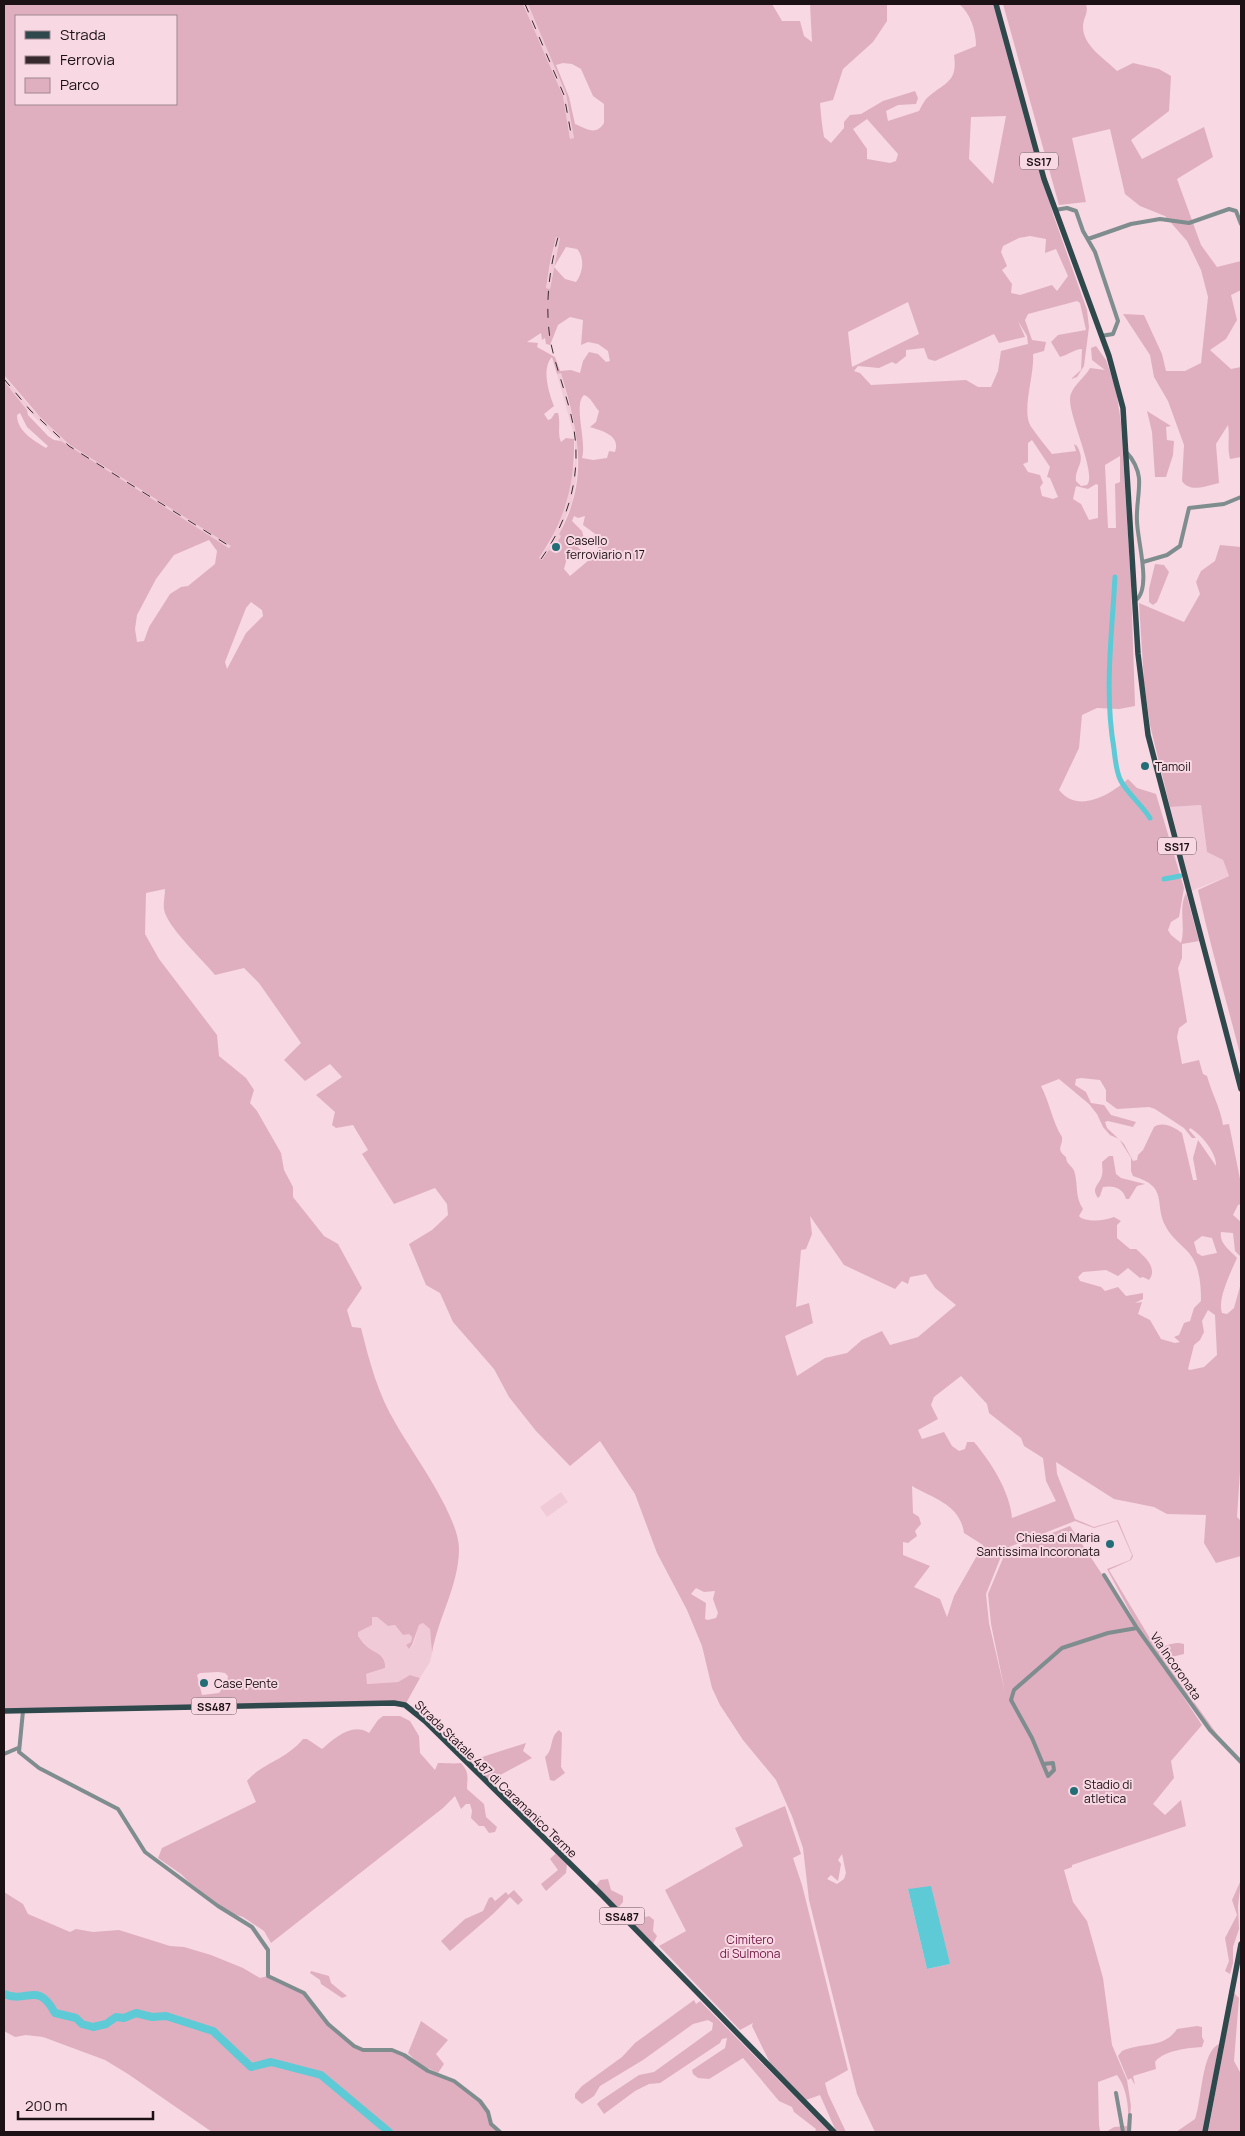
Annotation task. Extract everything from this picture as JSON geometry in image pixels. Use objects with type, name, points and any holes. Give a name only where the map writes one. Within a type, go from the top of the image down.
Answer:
[{"type":"main road","name":"SS17","points":[[996,4],[1044,179],[1117,381],[1123,408],[1134,522],[1138,654],[1148,735],[1186,891],[1241,1089]]},
{"type":"main road","name":"Strada Statale 487 di Caramanico Terme","points":[[4,1711],[394,1703],[405,1705],[425,1721],[594,1888],[834,2132]]},
{"type":"main road","points":[[1205,2132],[1241,1944]]},
{"type":"street","points":[[1055,210],[1067,208],[1076,211],[1100,264],[1118,321],[1113,334],[1101,336]]},
{"type":"street","points":[[1088,240],[1131,224],[1160,218],[1189,223],[1229,210],[1236,211],[1241,224]]},
{"type":"street","points":[[1127,453],[1131,457],[1139,479],[1134,522],[1143,562],[1142,592],[1136,600]]},
{"type":"street","points":[[1143,562],[1167,555],[1180,546],[1189,508],[1224,504],[1241,497]]},
{"type":"street","name":"Via Incoronata","points":[[1104,1575],[1137,1628],[1213,1735],[1241,1762]]},
{"type":"street","points":[[1043,1764],[1011,1700],[1014,1690],[1062,1648],[1108,1633],[1137,1628]]},
{"type":"street","points":[[23,1712],[19,1752],[39,1768],[118,1809],[145,1852],[218,1906],[252,1927],[268,1950],[268,1976],[304,1993],[328,2024],[354,2046],[363,2050],[398,2053],[428,2071],[454,2081],[480,2101],[488,2112],[491,2124],[500,2132]]},
{"type":"street","points":[[4,1754],[18,1748]]},
{"type":"street","points":[[1116,2092],[1123,2132]]},
{"type":"street","points":[[1129,2132],[1130,2115]]},
{"type":"shaded area","points":[[523,4],[528,4],[566,94],[574,138],[570,139],[563,96]]},
{"type":"shaded area","points":[[556,237],[560,238],[550,289],[546,288]]},
{"type":"shaded area","points":[[561,373],[578,439],[576,481],[572,502],[559,534],[561,535],[561,545],[556,553],[542,560],[539,558],[550,543],[575,462],[575,439],[557,374]]},
{"type":"shaded area","points":[[4,376],[32,409],[70,445],[232,545],[230,548],[68,448],[29,412],[4,381]]},
{"type":"shaded area","points":[[1201,805],[1207,852],[1223,860],[1229,876],[1191,891],[1170,807]]},
{"type":"shaded area","points":[[561,1492],[568,1502],[547,1517],[540,1507]]},
{"type":"shaded area","points":[[371,1617],[377,1617],[388,1626],[395,1625],[403,1635],[409,1633],[412,1637],[411,1642],[406,1645],[409,1649],[413,1645],[419,1625],[423,1623],[427,1625],[430,1629],[432,1653],[430,1662],[420,1678],[410,1675],[398,1682],[366,1684],[366,1674],[385,1668],[383,1657],[369,1649],[358,1636],[358,1631],[372,1624]]},
{"type":"green space","points":[[4,4],[523,4],[563,96],[570,139],[574,138],[566,94],[528,4],[772,4],[782,21],[800,21],[804,36],[812,42],[810,4],[887,4],[887,21],[873,42],[843,69],[833,100],[820,103],[824,137],[831,143],[844,128],[844,122],[850,115],[861,114],[883,101],[915,91],[918,98],[916,104],[898,105],[886,111],[888,121],[919,111],[927,98],[945,85],[952,77],[955,64],[954,55],[976,46],[972,23],[967,13],[959,4],[994,4],[1053,214],[1087,310],[1089,327],[1084,366],[1077,377],[1071,379],[1081,370],[1082,349],[1060,357],[1051,342],[1058,335],[1086,330],[1080,303],[1077,301],[1028,314],[1025,320],[1032,340],[1046,342],[1044,351],[1033,354],[1027,413],[1029,421],[1034,431],[1052,454],[1076,451],[1074,444],[1077,446],[1081,461],[1076,481],[1081,486],[1087,485],[1089,470],[1070,400],[1072,391],[1090,368],[1105,370],[1092,360],[1091,348],[1096,346],[1106,360],[1116,389],[1121,423],[1131,584],[1135,706],[1119,709],[1097,708],[1082,715],[1079,748],[1059,790],[1075,801],[1094,800],[1112,791],[1128,779],[1137,788],[1156,794],[1184,888],[1179,917],[1171,922],[1168,930],[1181,943],[1183,931],[1182,911],[1186,893],[1199,941],[1182,944],[1182,958],[1178,968],[1187,1022],[1179,1028],[1177,1037],[1182,1064],[1199,1060],[1203,1074],[1207,1076],[1223,1125],[1229,1124],[1241,1184],[1241,1204],[1238,1205],[1233,1215],[1241,1222],[1241,1257],[1235,1251],[1233,1233],[1221,1232],[1222,1240],[1237,1258],[1223,1293],[1221,1307],[1222,1313],[1227,1314],[1234,1308],[1241,1283],[1241,1456],[1237,1517],[1241,1521],[1241,1556],[1216,1563],[1204,1543],[1206,1515],[1167,1514],[1154,1507],[1114,1499],[1056,1462],[1057,1474],[1075,1519],[1094,1527],[1118,1520],[1133,1556],[1131,1560],[1109,1570],[1157,1650],[1173,1644],[1184,1644],[1184,1654],[1163,1659],[1217,1734],[1241,1760],[1215,1734],[1136,1623],[1107,1569],[1130,1560],[1132,1555],[1117,1521],[1094,1528],[1075,1521],[1004,1549],[986,1594],[989,1623],[1005,1692],[991,1624],[988,1594],[1006,1551],[1070,1526],[1202,1725],[1171,1761],[1174,1778],[1153,1804],[1165,1815],[1181,1800],[1186,1826],[1072,1865],[1072,1867],[1064,1870],[1073,1902],[1087,1921],[1103,1978],[1112,2045],[1127,2080],[1131,2106],[1129,2132],[1106,2132],[1114,2127],[1127,2126],[1127,2100],[1117,2075],[1098,2082],[1099,2125],[1100,2131],[1104,2132],[875,2132],[857,2094],[809,1900],[803,1848],[792,1816],[776,1780],[743,1740],[720,1705],[712,1688],[702,1646],[687,1610],[657,1553],[635,1494],[600,1441],[570,1466],[536,1431],[509,1397],[494,1369],[453,1322],[440,1293],[426,1285],[409,1244],[432,1230],[448,1215],[447,1204],[435,1188],[394,1204],[362,1154],[368,1150],[353,1125],[336,1128],[332,1125],[335,1112],[316,1095],[342,1077],[330,1064],[305,1081],[284,1060],[301,1043],[259,983],[244,968],[215,975],[186,943],[166,916],[164,907],[165,889],[146,893],[145,934],[159,959],[217,1035],[219,1056],[246,1078],[254,1090],[250,1103],[257,1111],[281,1153],[284,1170],[293,1187],[293,1197],[324,1236],[338,1244],[362,1288],[347,1310],[352,1327],[361,1328],[371,1365],[384,1401],[434,1485],[452,1520],[459,1549],[456,1576],[432,1653],[430,1629],[423,1623],[419,1625],[409,1649],[406,1645],[411,1642],[412,1637],[409,1634],[403,1635],[395,1625],[388,1626],[377,1617],[372,1617],[372,1625],[358,1632],[358,1636],[363,1643],[381,1656],[385,1664],[385,1668],[366,1674],[367,1684],[398,1682],[410,1675],[420,1678],[405,1705],[4,1711],[4,381],[27,410],[28,415],[48,436],[54,440],[61,441],[229,548],[231,546],[70,445],[41,418],[4,375]],"holes":[[[563,63],[572,64],[581,69],[593,96],[604,104],[604,123],[601,127],[591,130],[575,124],[569,97],[556,65]],[[1006,116],[993,184],[969,159],[971,117]],[[867,119],[898,154],[896,161],[890,163],[867,159],[867,149],[853,129]],[[1030,236],[1046,239],[1045,253],[1056,249],[1068,276],[1057,291],[1052,285],[1020,295],[1011,293],[1012,284],[1002,270],[1007,266],[1001,252],[1003,246],[1019,238]],[[556,237],[560,238],[554,266],[566,247],[577,249],[580,253],[582,266],[576,282],[565,279],[554,267],[550,289],[546,288]],[[908,302],[919,334],[852,367],[848,332]],[[570,317],[583,320],[581,345],[588,342],[598,344],[608,351],[610,361],[606,362],[598,354],[589,352],[583,361],[580,373],[571,370],[560,371],[555,357],[537,347],[538,343],[527,342],[541,333],[542,340],[545,338],[546,344],[550,345],[558,325]],[[1018,321],[1027,336],[1028,344],[1001,351],[998,371],[991,387],[978,387],[966,380],[871,385],[860,373],[854,371],[858,366],[879,368],[892,362],[896,364],[906,356],[906,350],[924,348],[928,359],[935,361],[994,334],[999,343],[1025,337]],[[552,357],[557,374],[561,373],[572,415],[578,454],[578,474],[569,513],[559,534],[561,536],[557,543],[560,545],[556,553],[549,550],[542,560],[539,558],[556,530],[567,501],[574,455],[574,439],[566,438],[561,442],[558,413],[555,413],[548,420],[544,414],[554,406],[546,374]],[[584,395],[591,400],[599,411],[596,422],[590,427],[605,432],[615,441],[615,452],[609,451],[607,458],[593,460],[582,458],[583,442],[580,407]],[[20,413],[27,427],[48,446],[46,448],[31,438],[20,426],[17,415]],[[1032,440],[1050,467],[1047,477],[1050,478],[1058,497],[1053,499],[1042,496],[1040,487],[1043,483],[1040,475],[1028,472],[1023,464],[1028,462],[1028,443]],[[1120,456],[1120,482],[1115,484],[1116,528],[1108,528],[1105,465]],[[1096,484],[1098,485],[1098,518],[1089,520],[1081,504],[1073,499],[1076,486],[1088,489]],[[574,516],[578,518],[585,516],[583,525],[598,536],[600,542],[596,554],[570,576],[564,569],[569,551],[571,549],[579,553],[582,551],[572,542],[573,540],[583,545],[585,542],[582,531],[572,521]],[[209,540],[217,551],[215,564],[188,586],[181,587],[170,594],[149,627],[144,641],[137,642],[135,629],[137,615],[156,579],[174,555]],[[251,602],[262,610],[263,616],[246,633],[227,669],[225,662],[246,608]],[[1059,1079],[1089,1104],[1097,1114],[1103,1127],[1110,1135],[1118,1139],[1107,1128],[1105,1122],[1108,1121],[1133,1127],[1136,1122],[1111,1115],[1104,1105],[1091,1103],[1086,1092],[1075,1085],[1076,1079],[1100,1080],[1106,1090],[1106,1101],[1117,1109],[1149,1107],[1155,1109],[1184,1128],[1192,1138],[1196,1138],[1189,1130],[1190,1128],[1194,1131],[1203,1139],[1214,1155],[1216,1166],[1198,1140],[1193,1158],[1197,1180],[1193,1180],[1182,1133],[1176,1129],[1165,1125],[1154,1127],[1137,1160],[1133,1161],[1124,1144],[1119,1140],[1131,1158],[1133,1176],[1145,1180],[1152,1185],[1156,1191],[1162,1219],[1168,1231],[1193,1258],[1198,1270],[1201,1301],[1194,1308],[1190,1321],[1184,1323],[1179,1335],[1174,1337],[1180,1342],[1175,1343],[1161,1339],[1150,1320],[1138,1314],[1142,1302],[1135,1303],[1143,1299],[1143,1293],[1126,1296],[1118,1287],[1105,1291],[1101,1287],[1080,1281],[1078,1277],[1083,1272],[1106,1270],[1118,1276],[1128,1268],[1140,1278],[1143,1277],[1149,1280],[1152,1271],[1149,1263],[1136,1249],[1130,1249],[1117,1238],[1117,1225],[1121,1221],[1114,1217],[1093,1220],[1079,1216],[1083,1209],[1080,1205],[1074,1171],[1060,1149],[1062,1137],[1041,1086]],[[810,1216],[844,1265],[895,1289],[902,1281],[908,1284],[910,1277],[926,1274],[935,1288],[956,1305],[918,1337],[890,1345],[882,1331],[862,1340],[847,1353],[825,1358],[797,1376],[785,1336],[813,1323],[809,1303],[796,1307],[801,1250],[806,1249],[812,1234]],[[1202,1236],[1212,1238],[1217,1253],[1202,1256],[1197,1253],[1194,1242]],[[1208,1310],[1215,1315],[1217,1355],[1204,1367],[1190,1370],[1188,1369],[1194,1345],[1200,1340],[1204,1332],[1202,1321]],[[961,1376],[987,1404],[989,1413],[1021,1438],[1024,1446],[1043,1458],[1046,1481],[1056,1501],[1012,1518],[1004,1488],[987,1459],[974,1442],[967,1442],[965,1449],[959,1451],[952,1446],[944,1432],[922,1439],[918,1430],[938,1419],[931,1405],[934,1397]],[[912,1486],[938,1499],[952,1509],[962,1523],[964,1533],[983,1545],[954,1596],[947,1617],[940,1599],[914,1587],[930,1566],[903,1555],[903,1542],[908,1543],[917,1536],[915,1531],[921,1524],[919,1517],[913,1513]],[[696,1588],[704,1592],[715,1591],[713,1599],[718,1613],[716,1618],[705,1619],[706,1603],[691,1594]],[[218,1672],[225,1673],[228,1676],[227,1682],[219,1693],[202,1695],[197,1675],[200,1673]],[[842,1854],[846,1873],[844,1879],[837,1884],[827,1879],[831,1875],[838,1881],[841,1864],[838,1860]],[[908,1889],[950,1964],[927,1969]]]},
{"type":"green space","points":[[1003,4],[1086,4],[1084,34],[1096,52],[1117,71],[1133,63],[1159,69],[1171,76],[1169,111],[1131,140],[1142,159],[1204,127],[1213,157],[1177,179],[1201,245],[1217,267],[1241,261],[1241,290],[1231,295],[1237,320],[1226,339],[1210,350],[1231,369],[1241,367],[1241,457],[1230,459],[1228,425],[1216,444],[1219,483],[1194,488],[1185,485],[1182,481],[1184,445],[1168,401],[1154,377],[1150,355],[1123,314],[1144,315],[1162,354],[1166,371],[1185,371],[1201,363],[1208,297],[1201,270],[1187,241],[1165,216],[1140,206],[1125,194],[1110,129],[1072,138],[1086,202],[1059,205]]},
{"type":"green space","points":[[1147,411],[1171,426],[1166,427],[1167,440],[1174,441],[1173,455],[1166,477],[1155,477],[1152,432]]},
{"type":"green space","points":[[1220,545],[1241,547],[1241,1058],[1198,890],[1229,876],[1223,860],[1207,852],[1201,805],[1170,807],[1150,725],[1144,682],[1139,603],[1184,622],[1200,594],[1196,582],[1201,571],[1215,561]]},
{"type":"green space","points":[[1155,564],[1164,565],[1169,572],[1157,602],[1153,605],[1149,602],[1149,589]]},
{"type":"green space","points":[[1109,1156],[1113,1156],[1116,1174],[1121,1178],[1145,1184],[1137,1186],[1129,1199],[1126,1199],[1123,1192],[1118,1188],[1111,1186],[1103,1187],[1098,1198],[1096,1194],[1095,1189],[1102,1175],[1102,1162]]},
{"type":"green space","points":[[383,1716],[400,1716],[410,1721],[419,1736],[420,1753],[435,1770],[438,1763],[461,1763],[467,1773],[467,1789],[484,1804],[486,1817],[497,1827],[495,1832],[489,1833],[484,1826],[479,1826],[471,1818],[470,1804],[466,1804],[461,1809],[455,1796],[443,1808],[271,1943],[264,1931],[243,1917],[230,1913],[158,1858],[162,1848],[256,1802],[247,1781],[260,1770],[289,1752],[303,1739],[307,1739],[322,1749],[338,1736],[350,1730],[363,1730],[369,1733]]},
{"type":"green space","points":[[559,1730],[562,1733],[561,1767],[565,1773],[554,1781],[550,1780],[545,1757],[550,1751],[554,1736]]},
{"type":"green space","points":[[526,1743],[523,1751],[532,1758],[489,1781],[456,1748],[468,1751],[476,1759]]},
{"type":"green space","name":"Cimitero di Sulmona","points":[[785,1806],[801,1854],[793,1858],[802,1885],[848,2070],[825,2083],[828,2094],[846,2132],[836,2131],[820,2095],[806,2100],[770,2063],[752,2026],[753,2023],[740,2030],[659,1946],[686,1931],[665,1890],[743,1846],[735,1828]]},
{"type":"green space","points":[[556,1853],[567,1864],[566,1873],[546,1891],[541,1884],[558,1870],[550,1859]]},
{"type":"green space","points":[[608,1879],[611,1890],[623,1896],[623,1902],[618,1908],[596,1886],[600,1880]]},
{"type":"green space","points":[[1241,1880],[1238,1906],[1239,1929],[1233,1947],[1233,1963],[1230,1974],[1225,1971],[1229,1961],[1225,1938],[1237,1915],[1232,1900]]},
{"type":"green space","points":[[514,1890],[523,1900],[518,1905],[510,1897],[450,1951],[441,1941],[465,1919],[483,1911],[489,1898],[492,1897],[495,1901],[506,1892],[508,1895]]},
{"type":"green space","points":[[4,1892],[23,1904],[28,1914],[70,1932],[76,1929],[93,1932],[119,1930],[170,1946],[184,1947],[211,1955],[243,1968],[260,1978],[268,1976],[304,1993],[339,2034],[363,2050],[392,2051],[404,2055],[421,2067],[454,2081],[480,2101],[488,2112],[491,2124],[497,2132],[212,2132],[105,2060],[43,2037],[26,2035],[15,2037],[4,2031]]},
{"type":"green space","points":[[649,1916],[654,1920],[653,1931],[657,1936],[653,1944],[635,1925],[642,1918]]},
{"type":"green space","points":[[311,1971],[329,1976],[331,1983],[347,1996],[342,1998],[321,1984],[320,1980],[310,1973]]},
{"type":"green space","points":[[1234,1993],[1239,1998],[1234,2061],[1241,2074],[1241,2132],[1208,2132]]},
{"type":"green space","points":[[694,2000],[696,2004],[700,2001],[830,2132],[815,2132],[816,2129],[794,2112],[792,2107],[779,2101],[743,2058],[709,2079],[698,2078],[693,2074],[692,2070],[725,2048],[727,2038],[722,2039],[720,2043],[660,2083],[649,2084],[635,2091],[604,2114],[597,2104],[600,2101],[639,2075],[654,2072],[712,2030],[713,2023],[708,2020],[693,2024],[643,2060],[600,2086],[594,2096],[582,2104],[575,2098],[575,2094],[582,2086],[622,2057],[635,2043]]},
{"type":"green space","points":[[421,2021],[448,2040],[436,2054],[444,2064],[438,2073],[419,2064],[408,2053]]},
{"type":"green space","points":[[1202,2027],[1204,2041],[1202,2047],[1170,2052],[1155,2062],[1156,2069],[1133,2076],[1135,2085],[1131,2078],[1128,2080],[1118,2056],[1122,2051],[1166,2040],[1177,2029]]},
{"type":"green space","points":[[1219,2044],[1203,2132],[1176,2132],[1195,2119],[1205,2066],[1213,2049]]},
{"type":"water","points":[[931,1886],[950,1964],[927,1969],[908,1889]]},
{"type":"waterway","points":[[1115,577],[1109,684],[1115,760],[1122,784],[1150,818]]},
{"type":"waterway","points":[[1164,879],[1180,876]]},
{"type":"waterway","points":[[4,1994],[20,1997],[37,1995],[49,2003],[55,2013],[76,2018],[82,2024],[93,2027],[106,2024],[116,2017],[124,2018],[136,2013],[152,2017],[166,2016],[213,2031],[251,2067],[271,2062],[321,2075],[389,2132]]},
{"type":"railway","points":[[525,4],[564,95],[572,139]]},
{"type":"railway","points":[[541,559],[560,526],[567,509],[572,491],[576,454],[575,434],[569,406],[550,339],[549,288],[552,262],[558,237]]},
{"type":"railway","points":[[4,379],[30,410],[69,446],[231,547]]},
{"type":"place","name":"Casello ferroviario n 17","points":[[556,547]]},
{"type":"place","name":"Tamoil","points":[[1145,766]]},
{"type":"place","name":"Chiesa di Maria Santissima Incoronata","points":[[1110,1544]]},
{"type":"place","name":"Case Pente","points":[[204,1683]]},
{"type":"place","name":"Stadio di atletica","points":[[1074,1791]]}]
